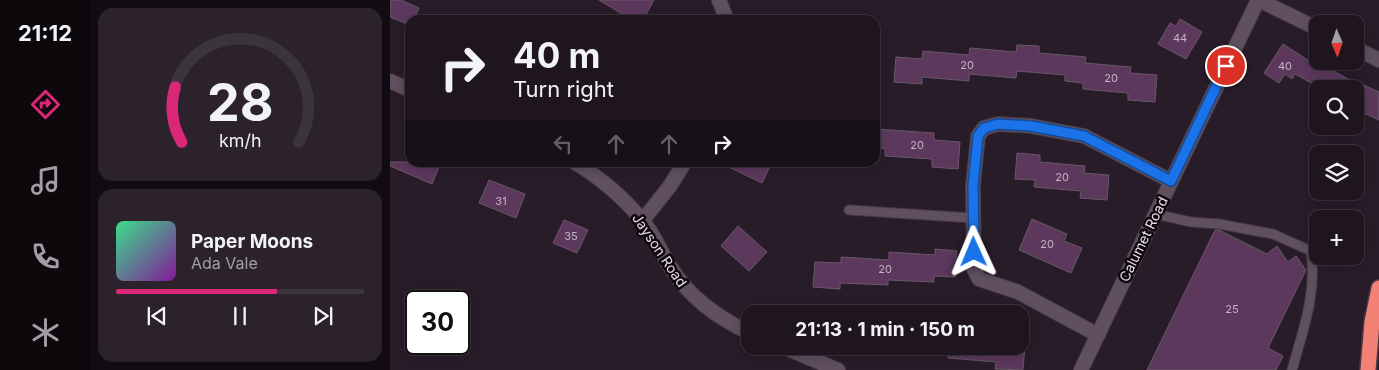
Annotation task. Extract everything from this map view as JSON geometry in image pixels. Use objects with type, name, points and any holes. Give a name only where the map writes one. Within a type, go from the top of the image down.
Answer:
[{"type":"highway","points":[[1368,370],[1372,322],[1379,288]]},
{"type":"street","points":[[720,0],[725,15]]},
{"type":"street","name":"Calumet Road","points":[[1081,370],[1258,0],[1309,25]]},
{"type":"street","points":[[1364,52],[1379,60]]},
{"type":"street","points":[[390,81],[405,88]]},
{"type":"street","points":[[1098,335],[1018,292],[979,279],[974,269],[973,218],[973,186],[978,136],[984,128],[998,124],[1031,126],[1084,136],[1171,181]]},
{"type":"street","name":"Jayson Road","points":[[581,167],[610,187],[643,220],[677,277],[689,291],[711,311],[741,328]]},
{"type":"street","points":[[643,220],[670,186],[682,167]]},
{"type":"street","points":[[802,355],[838,370]]},
{"type":"lane","points":[[849,210],[973,218]]},
{"type":"lane","points":[[1155,214],[1191,222],[1219,224],[1273,234],[1311,251],[1314,272],[1309,310],[1292,370]]},
{"type":"building","points":[[390,0],[401,0],[419,8],[416,15],[405,15],[405,23],[390,17]]},
{"type":"building","points":[[599,0],[654,0],[646,15],[624,15]]},
{"type":"building","points":[[1180,19],[1202,32],[1186,59],[1158,44],[1170,23],[1176,26]]},
{"type":"building","points":[[1283,44],[1309,61],[1309,70],[1332,70],[1350,80],[1309,80],[1309,82],[1295,74],[1292,79],[1285,74],[1279,83],[1264,73]]},
{"type":"building","points":[[1017,45],[1039,46],[1039,53],[1086,57],[1085,63],[1131,67],[1130,73],[1157,75],[1155,102],[1128,100],[1128,93],[1083,89],[1083,83],[1065,81],[1065,75],[1017,71],[1016,78],[969,74],[969,81],[922,77],[922,84],[894,82],[896,57],[922,59],[923,51],[969,55],[970,48],[1016,52]]},
{"type":"building","points":[[1364,85],[1379,92],[1379,120],[1364,113]]},
{"type":"building","points":[[880,129],[934,133],[934,140],[960,142],[958,169],[932,167],[932,159],[885,156],[885,149],[880,148]]},
{"type":"building","points":[[1017,153],[1040,155],[1040,162],[1085,166],[1084,173],[1109,175],[1107,200],[1080,198],[1081,191],[1034,187],[1035,180],[1015,179]]},
{"type":"building","points":[[390,162],[405,162],[405,167],[439,167],[432,184],[390,166]]},
{"type":"building","points":[[728,167],[770,167],[762,183]]},
{"type":"building","points":[[489,180],[525,194],[516,218],[479,203]]},
{"type":"building","points":[[1032,219],[1067,234],[1064,241],[1082,248],[1071,273],[1019,250]]},
{"type":"building","points":[[564,220],[588,230],[577,253],[553,243]]},
{"type":"building","points":[[738,226],[767,252],[749,271],[721,246]]},
{"type":"building","points":[[1215,230],[1219,230],[1267,254],[1277,246],[1288,262],[1296,256],[1306,270],[1268,348],[1283,356],[1276,370],[1147,370]]},
{"type":"building","points":[[935,249],[957,251],[955,277],[934,276],[934,282],[888,280],[888,285],[840,283],[840,289],[813,287],[815,262],[841,263],[841,257],[889,260],[889,252],[935,255]]},
{"type":"building","points":[[948,355],[1024,355],[1023,370],[995,369],[996,362],[948,358]]},
{"type":"route","points":[[974,252],[973,186],[978,136],[984,128],[998,124],[1031,126],[1084,136],[1171,181],[1226,66]]}]
